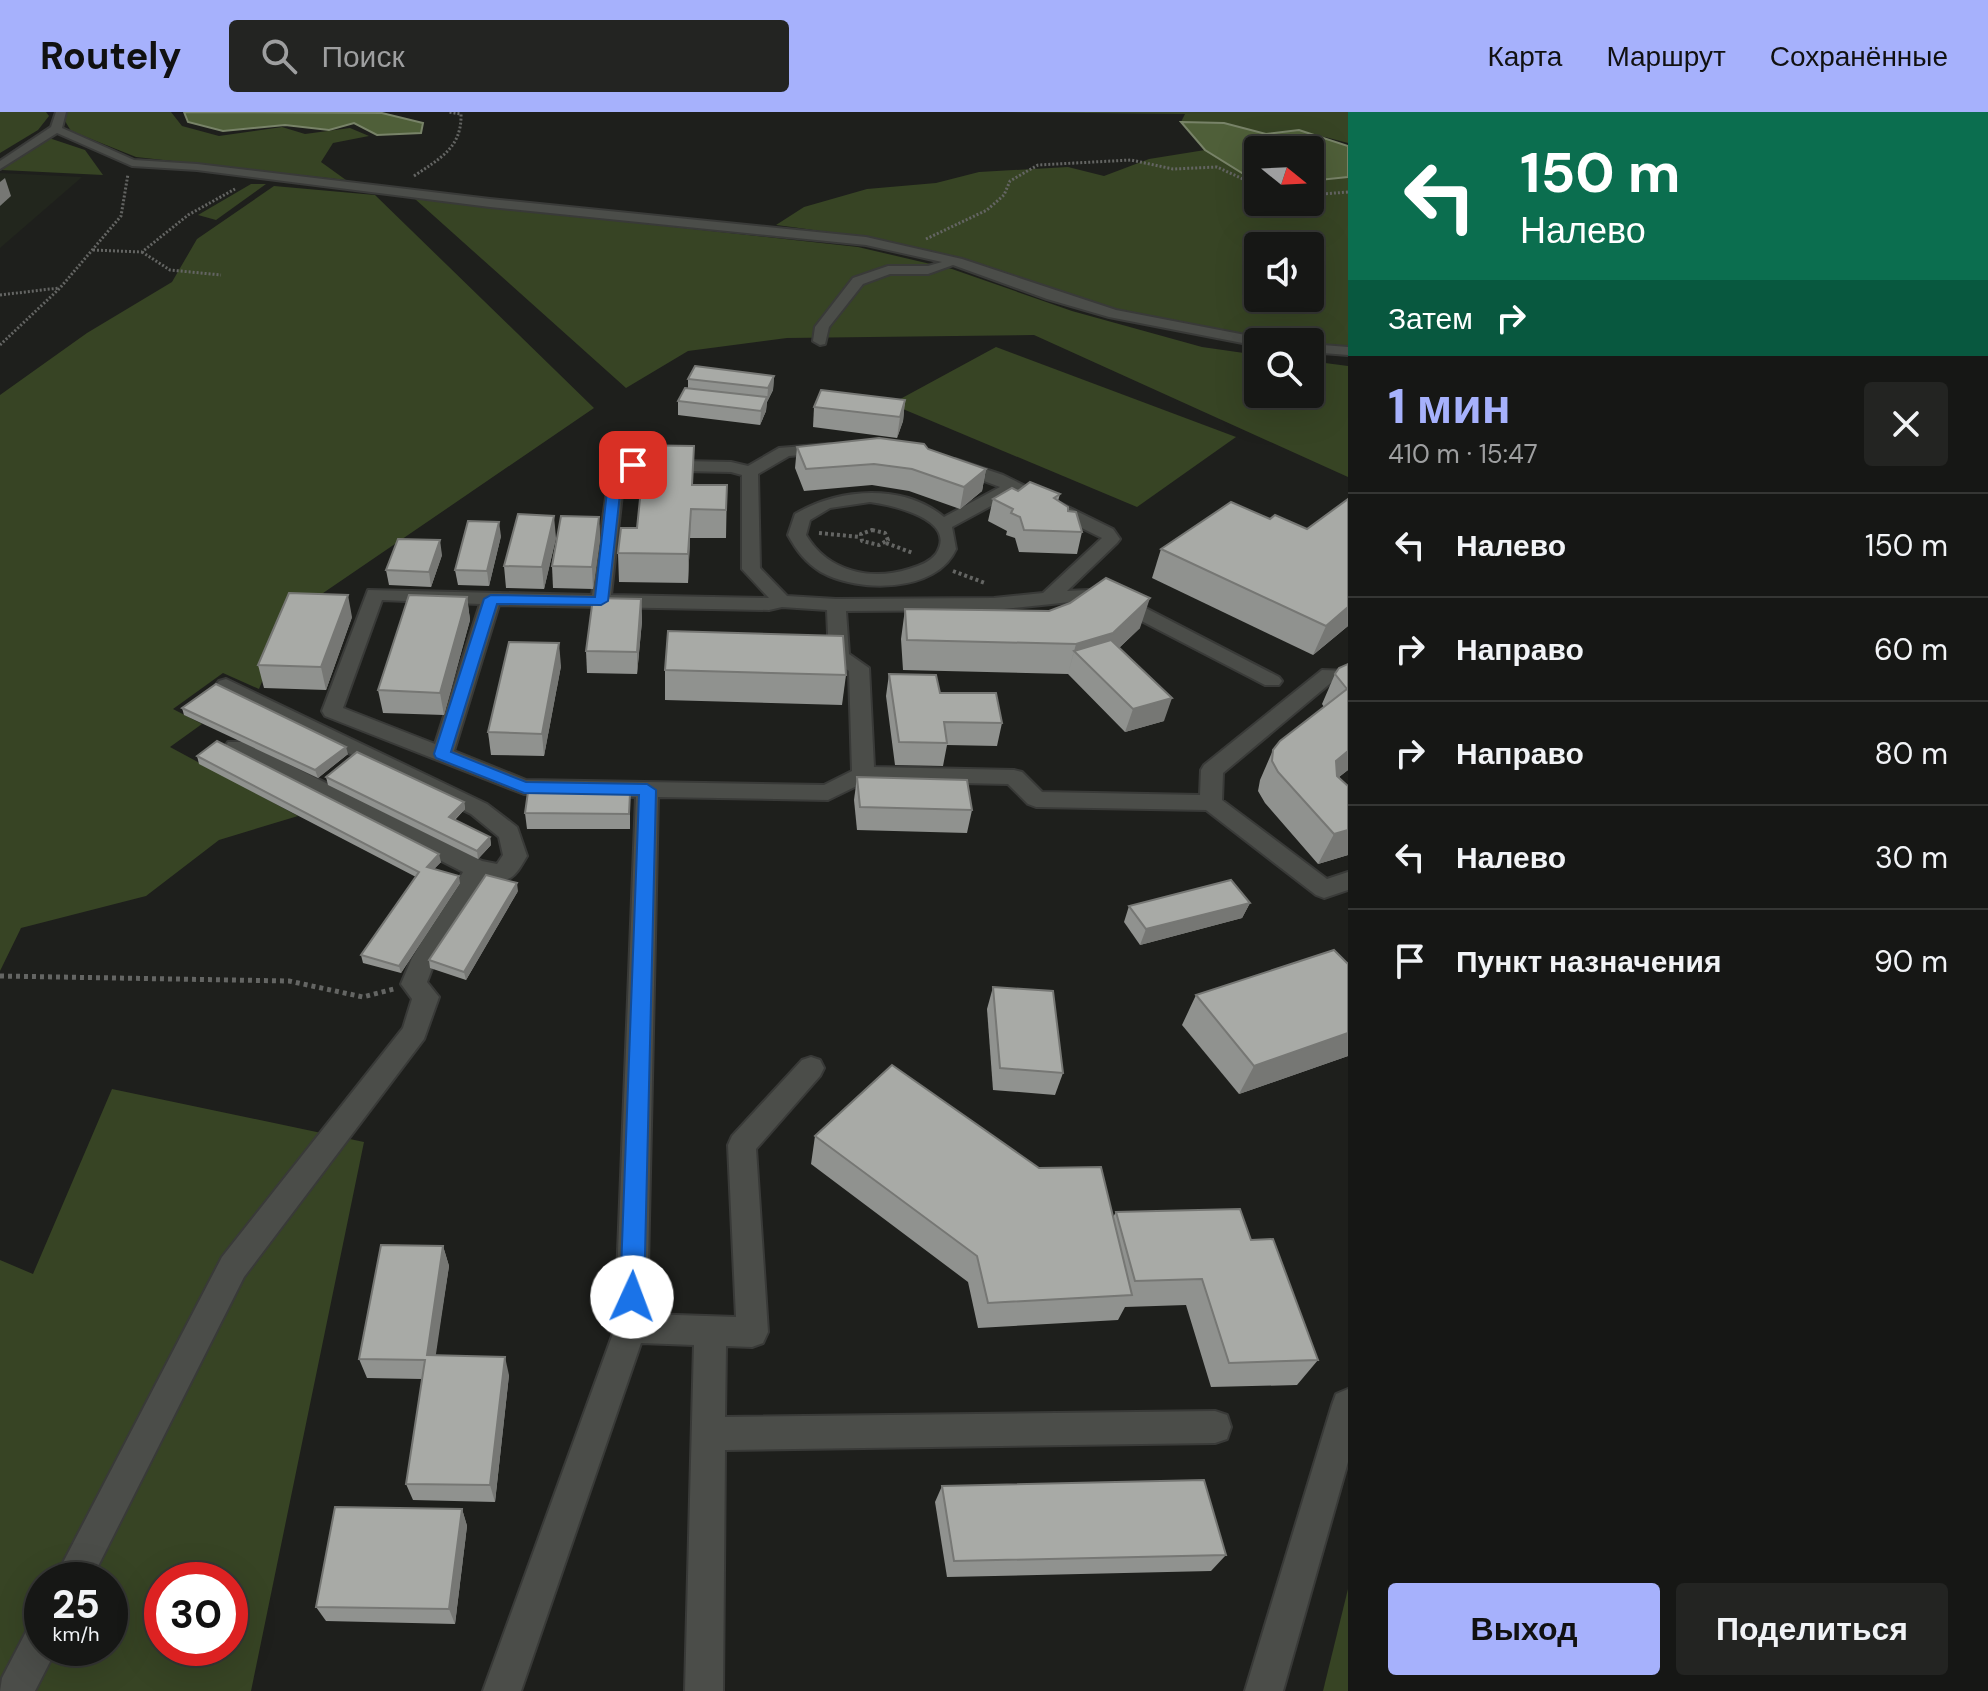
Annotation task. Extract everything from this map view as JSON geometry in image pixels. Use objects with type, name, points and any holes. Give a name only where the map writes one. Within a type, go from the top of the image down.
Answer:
[{"type":"street","points":[[0,166],[56,129],[61,112]]},
{"type":"street","points":[[56,129],[132,163],[490,203],[791,232],[904,249],[957,262],[1052,296],[1114,314],[1244,339]]},
{"type":"street","points":[[820,341],[822,327],[858,281],[888,270],[928,270],[957,262]]},
{"type":"street","points":[[1324,349],[1348,351]]},
{"type":"street","points":[[601,601],[616,474],[633,465],[731,467],[750,472],[785,451],[853,447]]},
{"type":"street","points":[[941,460],[1013,487],[1107,533],[1111,539],[1048,599]]},
{"type":"street","points":[[750,472],[751,569],[782,601]]},
{"type":"street","points":[[941,526],[1013,487]]},
{"type":"street","points":[[870,497],[916,507],[941,526],[949,541],[946,553],[922,572],[903,578],[859,578],[825,567],[802,550],[797,531],[799,523],[809,512],[826,503],[870,497]]},
{"type":"street","points":[[859,578],[843,605],[839,657],[859,668],[863,774]]},
{"type":"street","points":[[1272,681],[1102,593],[994,604],[843,605],[782,601],[769,604],[375,594],[332,711],[524,787],[828,793],[863,774],[1014,777],[1036,799],[1211,803],[1324,889],[1348,881]]},
{"type":"street","points":[[442,754],[491,599]]},
{"type":"street","points":[[1211,803],[1212,770],[1329,674],[1348,677]]},
{"type":"street","points":[[226,685],[479,809],[509,833],[515,856],[503,873],[477,869],[236,747]]},
{"type":"street","points":[[502,1691],[631,1328],[647,790]]},
{"type":"street","points":[[81,1562],[233,1267],[415,1032],[426,997],[414,984],[421,965],[477,869]]},
{"type":"street","points":[[631,1328],[752,1332],[742,1145],[811,1068]]},
{"type":"street","points":[[704,1691],[710,1332]]},
{"type":"street","points":[[1264,1691],[1348,1405]]},
{"type":"street","points":[[709,1434],[1215,1427]]},
{"type":"street","points":[[15,1691],[28,1666]]},
{"type":"path","points":[[401,191],[402,185],[457,145],[463,128],[461,114],[448,112]]},
{"type":"path","points":[[0,345],[60,288],[121,216],[128,174],[116,157]]},
{"type":"path","points":[[904,249],[987,210],[1004,195],[1010,181],[1038,165],[1131,160],[1173,169],[1217,167],[1244,180]]},
{"type":"path","points":[[142,252],[188,215],[243,184],[249,174]]},
{"type":"path","points":[[1324,194],[1348,192]]},
{"type":"path","points":[[93,250],[142,252],[170,270],[221,275]]},
{"type":"path","points":[[0,295],[60,288]]},
{"type":"path","points":[[860,537],[863,532],[877,530],[888,535],[886,543]]},
{"type":"path","points":[[806,532],[860,537],[869,545],[886,543],[921,556]]},
{"type":"path","points":[[0,976],[53,975],[200,982],[289,981],[363,997],[414,984]]},
{"type":"shaded area","points":[[0,112],[46,112],[49,116],[38,130],[0,153]]},
{"type":"shaded area","points":[[65,112],[171,112],[182,126],[219,136],[282,127],[305,134],[350,128],[369,136],[333,143],[321,162],[346,180],[136,157],[71,131],[65,121]]},
{"type":"shaded area","points":[[184,112],[382,113],[423,123],[421,133],[377,135],[354,123],[329,130],[285,125],[223,131],[188,122]]},
{"type":"shaded area","points":[[998,112],[1348,112],[1348,143],[1324,136],[1266,134],[1224,123],[1181,122],[1185,114]]},
{"type":"shaded area","points":[[1181,122],[1224,123],[1266,134],[1299,130],[1317,136],[1244,136],[1244,174],[1205,150]]},
{"type":"shaded area","points":[[46,137],[85,150],[103,175],[2,170]]},
{"type":"shaded area","points":[[1324,138],[1348,146],[1348,177],[1324,180]]},
{"type":"shaded area","points":[[1205,150],[1244,174],[1244,216],[1324,216],[1324,180],[1348,177],[1348,347],[1324,344],[1324,328],[1244,328],[1244,334],[1156,319],[1093,304],[912,247],[776,225],[804,207],[867,189],[936,183],[979,172],[1068,167],[1104,176],[1149,159]]},
{"type":"shaded area","points":[[0,173],[82,177],[0,248]]},
{"type":"shaded area","points":[[251,184],[266,184],[216,220],[198,215]]},
{"type":"shaded area","points":[[274,186],[375,195],[594,408],[288,617],[259,689],[223,673],[173,709],[202,724],[170,747],[298,816],[219,840],[146,896],[21,928],[0,971],[0,395],[87,333],[172,282],[197,239]]},
{"type":"shaded area","points":[[415,199],[858,247],[952,269],[1072,311],[1202,347],[1244,353],[1244,408],[1324,408],[1324,363],[1348,366],[1348,477],[1034,335],[787,338],[688,351],[626,388]]},
{"type":"shaded area","points":[[996,347],[1236,437],[1137,507],[891,404]]},
{"type":"shaded area","points":[[112,1089],[364,1142],[251,1691],[0,1691],[0,1260],[33,1274]]},
{"type":"shaded area","points":[[1348,1589],[1348,1691],[1323,1691]]},
{"type":"building","points":[[695,366],[774,376],[768,388],[688,379]]},
{"type":"building","points":[[685,388],[767,397],[761,411],[678,401]]},
{"type":"building","points":[[821,390],[905,400],[900,417],[814,407]]},
{"type":"building","points":[[879,438],[924,444],[928,449],[986,469],[964,487],[912,469],[874,464],[806,469],[797,447]]},
{"type":"building","points":[[628,445],[694,446],[692,485],[727,485],[726,510],[691,509],[688,554],[618,553],[621,528],[637,528],[644,460],[627,460]]},
{"type":"building","points":[[1030,482],[1060,494],[1054,498],[1068,507],[1068,511],[1076,512],[1082,532],[1024,530],[1020,517],[1011,513],[1013,509],[993,499],[1012,488],[1018,491]]},
{"type":"building","points":[[1348,499],[1348,607],[1326,626],[1161,549],[1231,502],[1270,519],[1275,515],[1307,529]]},
{"type":"building","points":[[518,514],[554,516],[542,567],[504,566]]},
{"type":"building","points":[[561,516],[599,517],[592,567],[552,566]]},
{"type":"building","points":[[468,521],[499,522],[487,571],[455,570]]},
{"type":"building","points":[[398,539],[440,540],[429,572],[386,570]]},
{"type":"building","points":[[1106,578],[1150,598],[1113,633],[1076,644],[907,640],[905,609],[1049,611],[1070,603]]},
{"type":"building","points":[[289,593],[348,595],[321,667],[258,665]]},
{"type":"building","points":[[409,595],[467,597],[440,693],[378,690]]},
{"type":"building","points":[[593,598],[641,599],[637,652],[586,651]]},
{"type":"building","points":[[668,631],[843,636],[846,675],[665,670]]},
{"type":"building","points":[[1111,640],[1172,698],[1133,709],[1074,651]]},
{"type":"building","points":[[509,642],[559,643],[542,734],[488,732]]},
{"type":"building","points":[[1348,664],[1348,751],[1336,761],[1337,776],[1348,786],[1348,830],[1334,834],[1278,772],[1272,761],[1273,750],[1280,741],[1347,689],[1335,674]]},
{"type":"building","points":[[889,674],[936,675],[940,693],[996,693],[1002,723],[944,722],[947,743],[899,742]]},
{"type":"building","points":[[216,684],[346,747],[315,770],[182,708]]},
{"type":"building","points":[[217,741],[439,854],[427,867],[459,876],[399,966],[361,955],[419,872],[197,756]]},
{"type":"building","points":[[357,752],[464,802],[449,817],[490,837],[477,851],[326,777]]},
{"type":"building","points":[[857,777],[967,780],[972,810],[860,807]]},
{"type":"building","points":[[528,792],[630,793],[629,814],[525,813]]},
{"type":"building","points":[[486,875],[517,883],[464,972],[429,960]]},
{"type":"building","points":[[1231,880],[1250,903],[1146,929],[1129,906]]},
{"type":"building","points":[[1334,950],[1348,964],[1348,1033],[1254,1066],[1196,995]]},
{"type":"building","points":[[993,987],[1053,991],[1063,1073],[1000,1068]]},
{"type":"building","points":[[892,1065],[1039,1168],[1101,1167],[1132,1295],[988,1303],[977,1256],[815,1136]]},
{"type":"building","points":[[1240,1209],[1251,1240],[1273,1239],[1318,1360],[1229,1363],[1202,1279],[1135,1281],[1116,1212]]},
{"type":"building","points":[[381,1245],[443,1246],[427,1355],[505,1357],[490,1485],[406,1484],[425,1360],[359,1359]]},
{"type":"building","points":[[1204,1480],[1226,1555],[954,1561],[942,1486]]},
{"type":"building","points":[[335,1507],[462,1509],[449,1609],[316,1607]]},
{"type":"route","points":[[632,1297],[647,790],[524,787],[442,754],[491,599],[601,601],[616,474],[633,465]]}]
